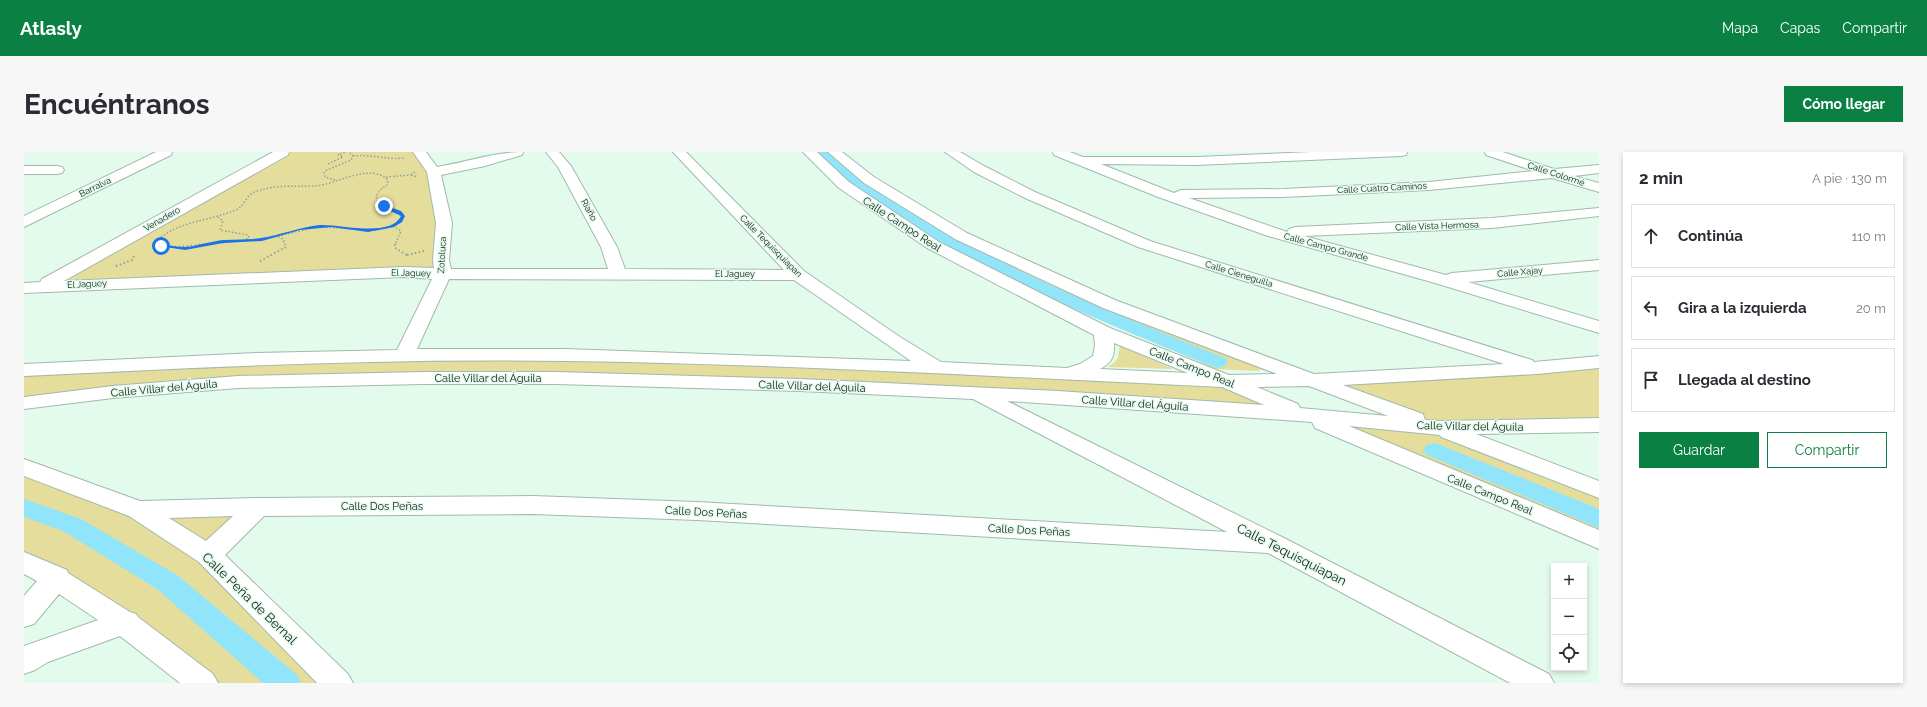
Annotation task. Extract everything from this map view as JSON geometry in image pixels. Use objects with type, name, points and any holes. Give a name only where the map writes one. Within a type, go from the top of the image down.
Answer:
[{"type":"street","name":"Barralva","points":[[24,222],[166,152]]},
{"type":"street","name":"Venadero","points":[[42,286],[283,152]]},
{"type":"street","points":[[427,175],[485,162],[517,152]]},
{"type":"street","name":"Riaño","points":[[552,152],[564,166],[609,247],[618,273]]},
{"type":"street","name":"Calle Tequisquiapan","points":[[679,152],[798,275],[893,341],[936,368]]},
{"type":"street","name":"Calle Campo Real","points":[[809,152],[844,185],[933,245],[1103,332],[1226,381],[1599,540]]},
{"type":"street","name":"Calle Campo Real","points":[[834,152],[869,180],[961,236],[1109,304],[1316,380],[1599,490]]},
{"type":"street","name":"Calle Cieneguilla","points":[[951,152],[979,169],[1030,195],[1144,244],[1537,368]]},
{"type":"street","name":"Calle Campo Grande","points":[[1058,152],[1164,194],[1274,233],[1441,279],[1599,327]]},
{"type":"street","points":[[1075,160],[1197,161],[1401,152]]},
{"type":"street","name":"Calle Colormé","points":[[1491,152],[1551,174],[1599,188]]},
{"type":"street","name":"Zotoluca","points":[[404,356],[443,274],[441,260],[444,223],[427,175],[414,154]]},
{"type":"street","name":"Calle Cuatro Caminos","points":[[1164,194],[1283,194],[1429,186],[1599,169]]},
{"type":"street","points":[[24,176],[30,170],[57,170]]},
{"type":"street","name":"Calle Vista Hermosa","points":[[1274,233],[1492,223],[1599,212]]},
{"type":"street","name":"Calle Xajay","points":[[1441,279],[1599,265]]},
{"type":"street","name":"El Jaguey","points":[[24,288],[42,286],[404,272],[443,274],[618,273],[798,275]]},
{"type":"street","points":[[1053,373],[1085,370],[1103,359],[1105,346],[1103,332]]},
{"type":"street","points":[[866,365],[893,341]]},
{"type":"street","name":"Calle Villar del Águila","points":[[24,370],[256,359],[566,355],[866,365],[1226,381],[1316,380],[1537,368],[1599,362]]},
{"type":"street","name":"Calle Villar del Águila","points":[[24,403],[113,392],[238,382],[423,378],[579,378],[800,385],[1058,397],[1305,415],[1440,428],[1599,425]]},
{"type":"street","name":"Calle Tequisquiapan","points":[[974,393],[1044,427],[1273,544],[1538,683]]},
{"type":"street","points":[[1044,427],[1058,397]]},
{"type":"street","name":"Calle Peña de Bernal","points":[[24,467],[138,510],[208,555],[337,683]]},
{"type":"street","name":"Calle Dos Peñas","points":[[138,510],[258,507],[533,505],[681,510],[1273,544]]},
{"type":"street","points":[[208,555],[258,507]]},
{"type":"street","points":[[24,562],[57,577],[126,622],[194,681]]},
{"type":"street","points":[[24,616],[57,577]]},
{"type":"street","points":[[24,661],[36,653],[126,622]]},
{"type":"path","points":[[328,164],[343,157],[339,154],[346,152]]},
{"type":"path","points":[[349,152],[353,156]]},
{"type":"path","points":[[335,180],[325,177],[324,173],[327,170],[351,160],[353,156],[367,154],[373,157],[396,159],[414,154]]},
{"type":"path","points":[[335,162],[339,165]]},
{"type":"path","points":[[386,177],[388,180],[387,185],[380,190],[376,196],[377,202],[400,212],[403,216],[401,221],[392,226],[368,231],[331,226],[317,227],[300,229],[277,237],[223,242],[185,248],[161,246],[157,241],[165,233],[177,228],[218,217],[241,208],[248,196],[256,191],[283,185],[316,186],[363,174],[386,177],[410,175]]},
{"type":"path","points":[[419,182],[427,175]]},
{"type":"path","points":[[218,217],[224,221],[220,230],[244,233],[248,235],[249,238],[243,241]]},
{"type":"path","points":[[392,226],[398,228],[400,232],[395,243],[395,248],[407,255]]},
{"type":"path","points":[[258,263],[286,247],[283,239],[277,237]]},
{"type":"shaded area","points":[[283,152],[419,152],[434,172],[443,274],[42,286]]},
{"type":"shaded area","points":[[822,152],[831,152],[928,218],[1256,363],[1262,368],[1259,371],[1216,369],[1010,278],[961,251],[886,204]]},
{"type":"shaded area","points":[[1120,345],[1173,369],[1108,367],[1117,360]]},
{"type":"shaded area","points":[[437,355],[1226,381],[1305,415],[800,385],[238,382],[24,403],[24,370]]},
{"type":"shaded area","points":[[1599,362],[1599,425],[1441,428],[1599,490],[1599,540],[1305,415],[1438,428],[1316,380]]},
{"type":"shaded area","points":[[24,467],[138,510],[258,507],[209,556],[337,683],[202,683],[24,562]]},
{"type":"waterway","points":[[823,152],[843,171],[876,196],[947,240],[1061,297],[1218,362]]},
{"type":"waterway","points":[[1435,450],[1599,519]]},
{"type":"waterway","points":[[24,508],[72,525],[167,582],[285,683]]},
{"type":"route","points":[[161,246],[185,248],[223,242],[262,240],[277,237],[300,229],[317,227],[331,226],[359,231],[379,230],[392,226],[401,221],[403,216],[400,212],[384,206]]}]
